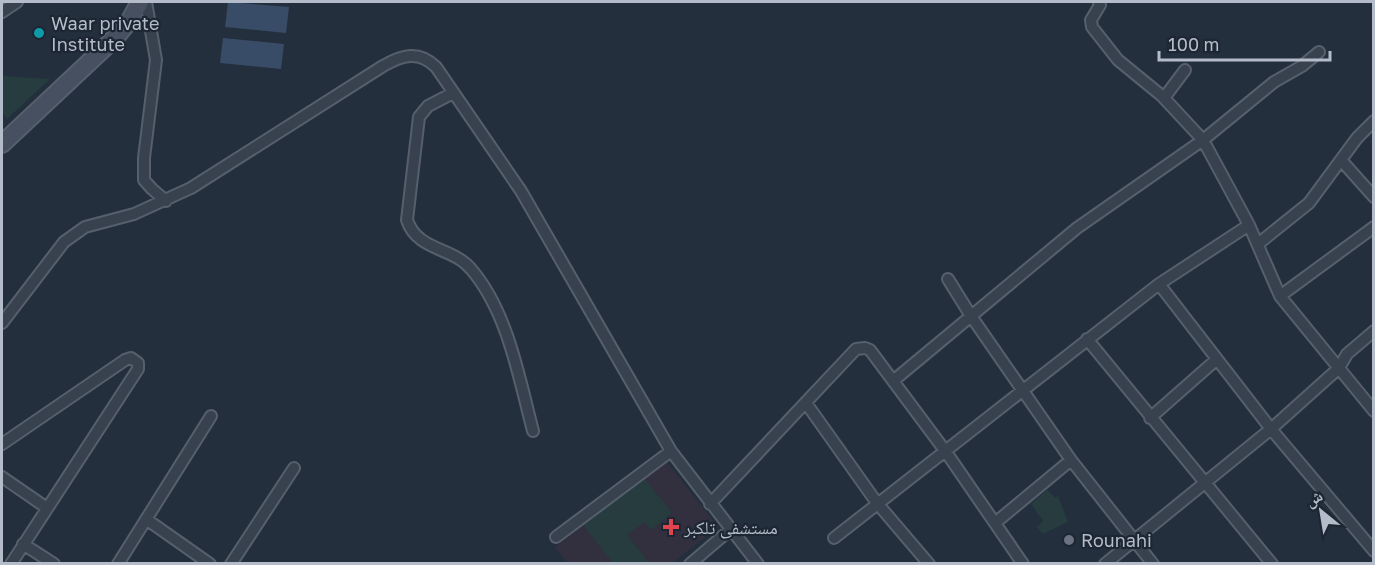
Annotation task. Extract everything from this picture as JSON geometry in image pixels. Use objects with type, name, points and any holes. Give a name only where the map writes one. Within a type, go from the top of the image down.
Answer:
[{"type":"main road","points":[[4,136],[116,37],[130,20],[140,2]]},
{"type":"street","points":[[2,12],[17,2]]},
{"type":"street","points":[[146,2],[156,60],[144,158],[144,180],[166,201]]},
{"type":"street","points":[[1100,2],[1091,20],[1092,27],[1118,60],[1164,98],[1203,140],[1249,225],[1280,296],[1374,411]]},
{"type":"street","points":[[893,381],[1077,228],[1203,140],[1274,82],[1302,66],[1319,52]]},
{"type":"street","points":[[2,323],[70,236],[85,227],[134,214],[203,182],[398,58],[411,55],[431,62],[520,191],[671,451],[758,564]]},
{"type":"street","points":[[1164,98],[1185,70]]},
{"type":"street","points":[[453,93],[428,106],[419,117],[407,220],[409,227],[423,243],[468,266],[487,295],[503,324],[532,431]]},
{"type":"street","points":[[1258,244],[1309,203],[1357,138],[1374,121]]},
{"type":"street","points":[[1341,160],[1374,198]]},
{"type":"street","points":[[834,538],[1087,339],[1160,284],[1249,225]]},
{"type":"street","points":[[1280,296],[1374,227]]},
{"type":"street","points":[[948,279],[1071,460],[1153,564]]},
{"type":"street","points":[[1160,284],[1271,429],[1374,551]]},
{"type":"street","points":[[1105,564],[1271,429],[1339,368],[1347,354],[1374,331]]},
{"type":"street","points":[[1087,339],[1272,564]]},
{"type":"street","points":[[710,504],[859,348],[865,348],[870,350],[946,452],[1023,564]]},
{"type":"street","points":[[2,444],[125,360],[131,358],[136,360],[138,369],[11,564]]},
{"type":"street","points":[[1150,418],[1216,359]]},
{"type":"street","points":[[806,403],[877,503],[929,564]]},
{"type":"street","points":[[118,564],[211,416]]},
{"type":"street","points":[[556,537],[671,451]]},
{"type":"street","points":[[995,524],[1071,460]]},
{"type":"street","points":[[231,564],[294,468]]},
{"type":"street","points":[[2,477],[47,508]]},
{"type":"street","points":[[146,519],[210,564]]},
{"type":"street","points":[[690,564],[731,529]]},
{"type":"street","points":[[23,544],[54,564]]},
{"type":"shaded area","points":[[666,461],[718,527],[672,563],[568,563],[555,547]]},
{"type":"green space","points":[[2,76],[50,79],[7,119],[2,112]]},
{"type":"green space","points":[[644,478],[672,513],[651,530],[644,522],[627,535],[649,563],[613,563],[583,525]]},
{"type":"green space","points":[[1047,490],[1055,498],[1058,496],[1068,522],[1043,534],[1037,527],[1043,521],[1031,504]]},
{"type":"water","points":[[228,2],[289,7],[286,33],[225,27]]},
{"type":"water","points":[[223,38],[284,44],[281,69],[220,63]]},
{"type":"place","name":"Waar private Institute","points":[[39,33]]},
{"type":"place","name":"مستشفى تلكبر","points":[[671,527]]},
{"type":"place","name":"Rounahi","points":[[1069,540]]}]
